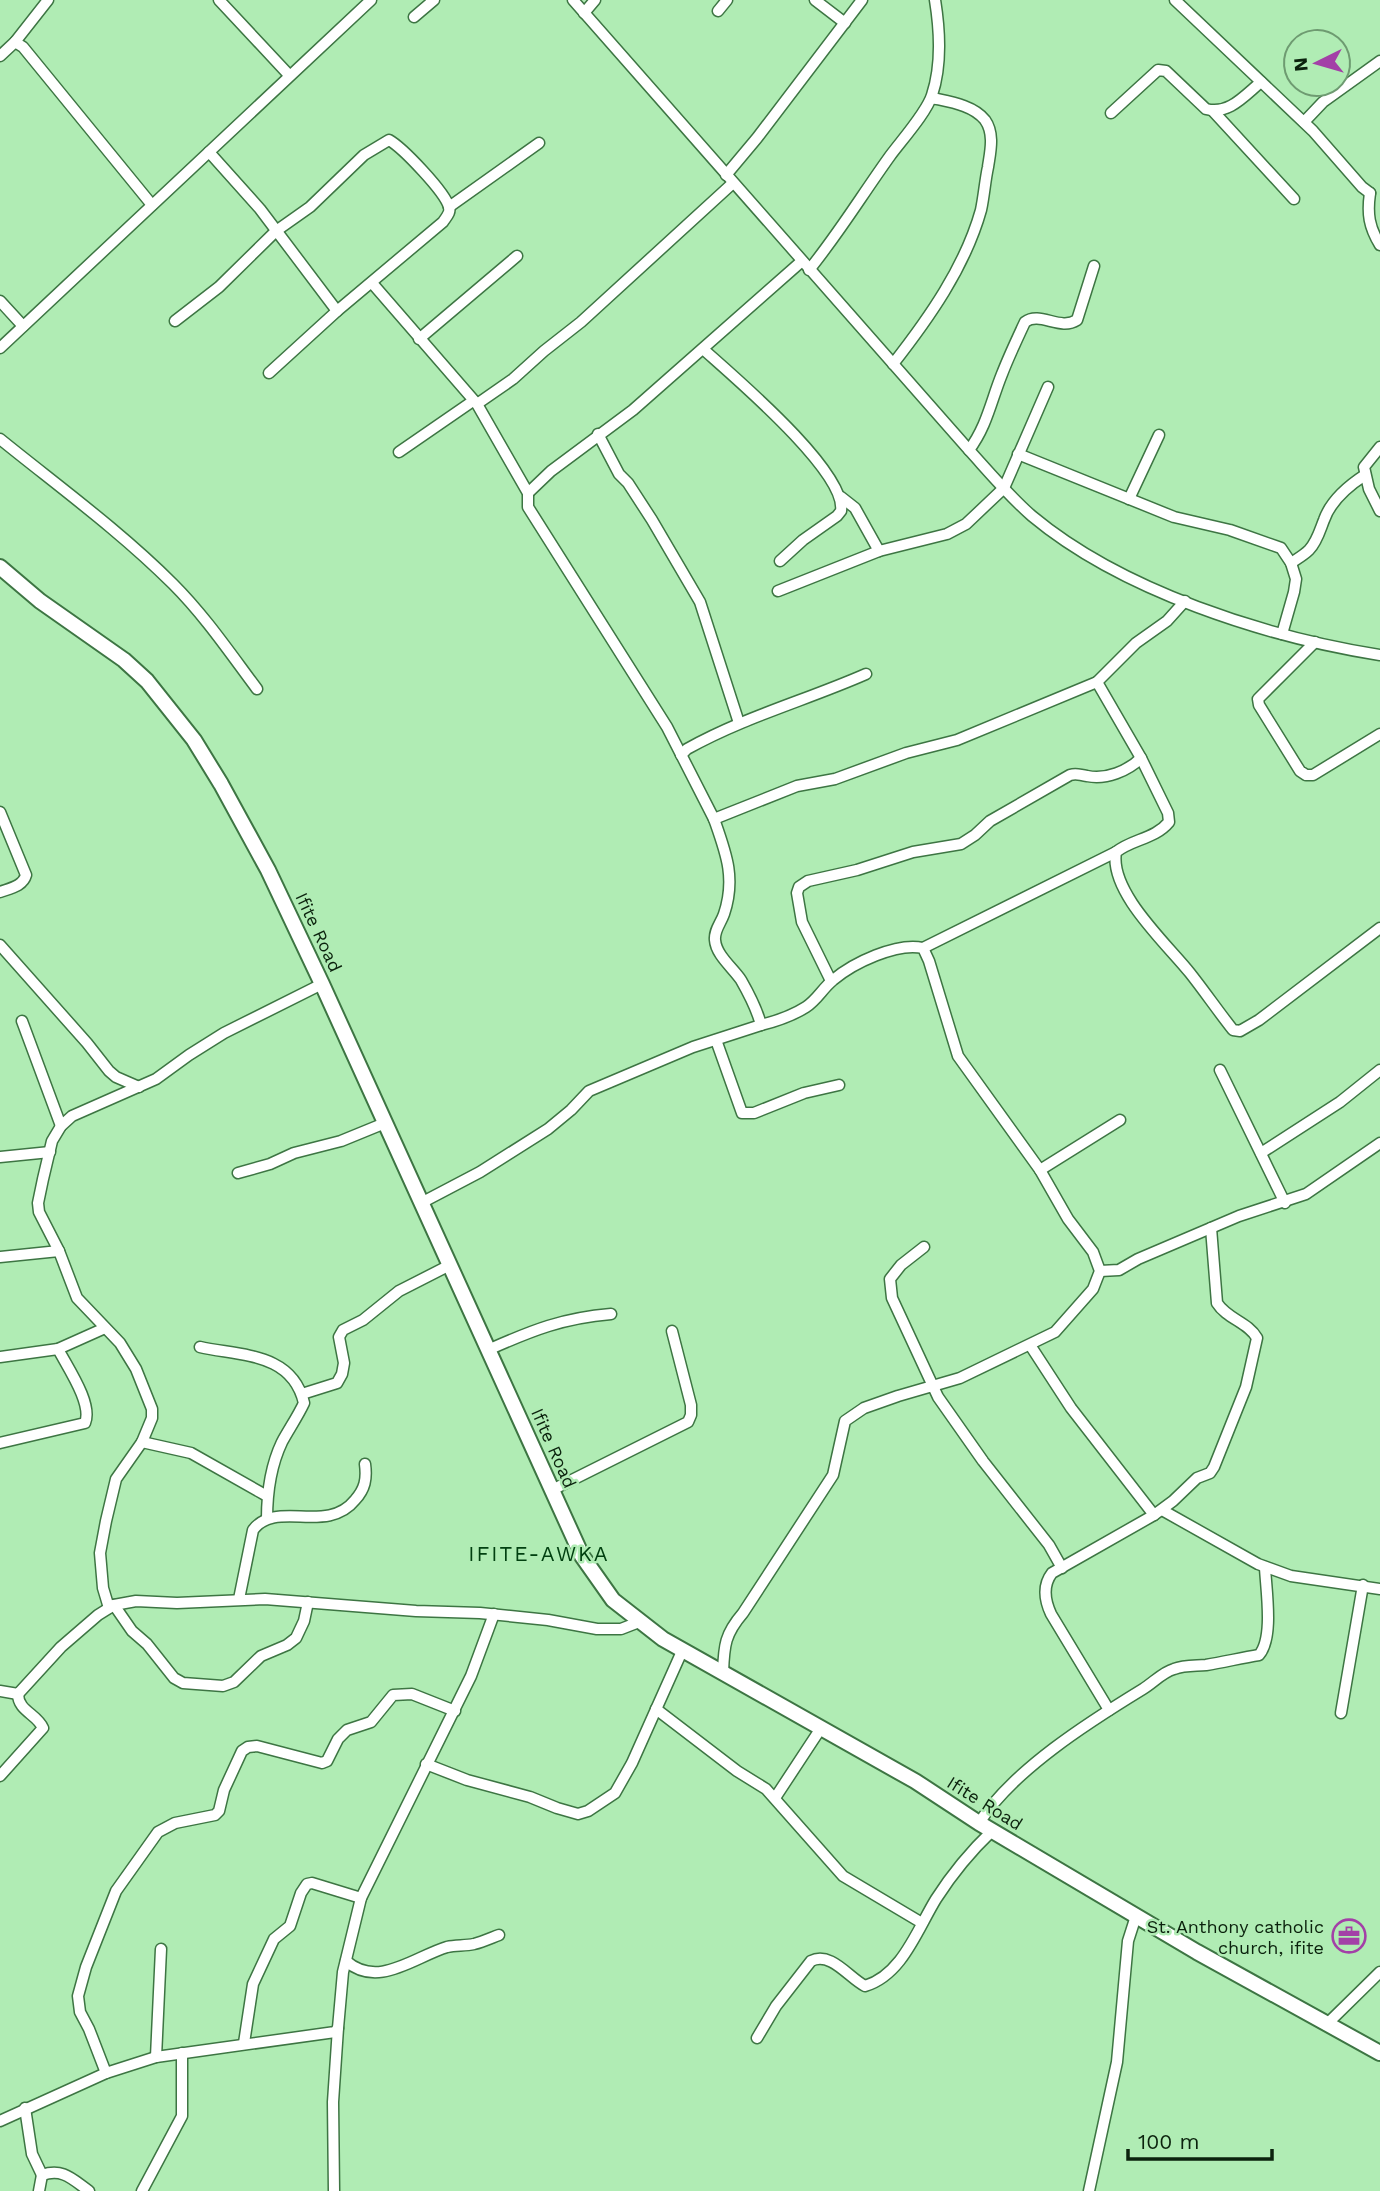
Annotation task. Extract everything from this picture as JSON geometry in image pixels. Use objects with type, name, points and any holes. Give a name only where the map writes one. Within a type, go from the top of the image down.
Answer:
[{"type":"street","points":[[0,56],[15,42],[48,0]]},
{"type":"street","points":[[219,0],[289,75]]},
{"type":"street","points":[[0,348],[370,0]]},
{"type":"street","points":[[414,17],[434,0]]},
{"type":"street","points":[[573,0],[969,450],[1032,515],[1119,573],[1185,601],[1282,634],[1380,655]]},
{"type":"street","points":[[584,13],[595,0]]},
{"type":"street","points":[[718,11],[727,0]]},
{"type":"street","points":[[815,0],[845,23]]},
{"type":"street","points":[[399,452],[513,379],[581,321],[729,179],[862,0]]},
{"type":"street","points":[[528,493],[598,434],[633,410],[839,234],[932,98],[939,65],[935,0]]},
{"type":"street","points":[[1175,0],[1304,122],[1362,187],[1375,191],[1368,219],[1380,245]]},
{"type":"street","points":[[15,42],[23,47],[152,205]]},
{"type":"street","points":[[1304,122],[1323,102],[1380,61]]},
{"type":"street","points":[[1111,113],[1162,69],[1206,109],[1213,111],[1226,110],[1261,82]]},
{"type":"street","points":[[893,364],[917,334],[964,256],[981,210],[991,148],[990,128],[983,118],[965,106],[932,98]]},
{"type":"street","points":[[1213,111],[1294,199]]},
{"type":"street","points":[[175,321],[219,287],[276,231],[310,207],[364,155],[389,140],[402,148],[449,206],[449,213],[443,222],[337,311],[269,373]]},
{"type":"street","points":[[449,206],[539,143]]},
{"type":"street","points":[[209,152],[276,231],[337,311]]},
{"type":"street","points":[[419,339],[517,256]]},
{"type":"street","points":[[969,450],[980,436],[989,416],[1001,376],[1025,322],[1030,318],[1066,324],[1077,320],[1094,266]]},
{"type":"street","points":[[372,283],[475,403],[528,493],[528,507],[606,627],[681,755],[714,819],[730,868],[724,914],[715,940],[720,954],[740,979],[758,1013],[761,1025]]},
{"type":"street","points":[[0,302],[23,326]]},
{"type":"street","points":[[703,349],[800,440],[825,471],[841,498],[855,508],[879,551]]},
{"type":"street","points":[[778,591],[879,551],[947,534],[966,524],[1004,488],[1048,387]]},
{"type":"street","points":[[598,434],[619,474],[652,520],[700,601],[739,723]]},
{"type":"street","points":[[1129,499],[1159,435]]},
{"type":"street","points":[[0,439],[137,550],[174,585],[206,621],[257,689]]},
{"type":"street","points":[[1380,447],[1364,467],[1369,489],[1380,511]]},
{"type":"street","points":[[1018,454],[1174,517],[1261,540],[1281,548],[1291,563],[1296,579],[1282,634]]},
{"type":"street","points":[[1291,563],[1309,551],[1335,500],[1365,475]]},
{"type":"street","points":[[780,561],[803,540],[837,516],[841,511],[841,498]]},
{"type":"street","name":"Ifite Road","points":[[0,567],[40,600],[124,660],[147,681],[171,708],[201,751],[248,830],[490,1349],[582,1556],[613,1600],[639,1622],[682,1649],[915,1781],[992,1831],[1136,1916],[1325,2025],[1380,2053]]},
{"type":"street","points":[[714,819],[797,786],[835,779],[906,753],[957,740],[1097,682],[1136,643],[1167,621],[1185,601]]},
{"type":"street","points":[[1315,642],[1258,699],[1259,705],[1300,771],[1313,775],[1380,734]]},
{"type":"street","points":[[681,755],[687,749],[739,723],[866,674]]},
{"type":"street","points":[[421,1203],[480,1172],[548,1129],[571,1111],[589,1091],[635,1070],[780,1020],[806,1007],[831,981],[887,951],[913,946],[923,948],[1115,852],[1125,844],[1163,830],[1168,822],[1168,813],[1141,758],[1097,682]]},
{"type":"street","points":[[831,981],[802,922],[797,893],[799,887],[808,881],[858,870],[913,852],[961,844],[990,821],[1070,775],[1077,773],[1105,776],[1134,765],[1141,758]]},
{"type":"street","points":[[0,813],[26,875],[25,881],[19,885],[0,891]]},
{"type":"street","points":[[1115,852],[1117,874],[1128,896],[1233,1030],[1240,1031],[1259,1020],[1380,928]]},
{"type":"street","points":[[0,945],[88,1043],[109,1071],[139,1087]]},
{"type":"street","points":[[723,1672],[726,1638],[730,1628],[743,1613],[833,1475],[845,1421],[864,1408],[960,1378],[1055,1332],[1093,1289],[1100,1271],[1093,1252],[1069,1219],[1040,1170],[958,1056],[923,948]]},
{"type":"street","points":[[308,1602],[304,1622],[296,1638],[287,1645],[261,1656],[234,1682],[223,1686],[183,1683],[174,1678],[111,1606],[103,1588],[100,1553],[106,1521],[116,1479],[142,1441],[152,1418],[152,1409],[136,1369],[120,1343],[77,1297],[59,1251],[39,1212],[38,1203],[52,1142],[61,1126],[72,1116],[96,1103],[156,1079],[224,1033],[322,984]]},
{"type":"street","points":[[22,1021],[61,1126]]},
{"type":"street","points":[[716,1040],[742,1113],[754,1113],[804,1093],[839,1085]]},
{"type":"street","points":[[1220,1070],[1285,1203]]},
{"type":"street","points":[[1261,1153],[1340,1102],[1380,1070]]},
{"type":"street","points":[[1040,1170],[1120,1120]]},
{"type":"street","points":[[238,1173],[270,1164],[294,1153],[341,1141],[385,1123]]},
{"type":"street","points":[[1100,1271],[1119,1270],[1138,1259],[1211,1228],[1306,1194],[1380,1143]]},
{"type":"street","points":[[0,1157],[50,1152]]},
{"type":"street","points":[[1109,1710],[1047,1606],[1046,1584],[1048,1577],[1062,1568],[1158,1512],[1214,1467],[1246,1387],[1257,1338],[1253,1330],[1217,1304],[1211,1228]]},
{"type":"street","points":[[924,1247],[901,1265],[890,1279],[890,1290],[915,1350],[929,1373],[932,1385],[983,1461],[1029,1518],[1062,1568]]},
{"type":"street","points":[[0,1257],[59,1251]]},
{"type":"street","points":[[302,1394],[337,1383],[344,1363],[339,1337],[343,1330],[363,1321],[399,1291],[450,1265]]},
{"type":"street","points":[[490,1349],[558,1322],[577,1317],[611,1314]]},
{"type":"street","points":[[0,1357],[58,1349],[105,1328]]},
{"type":"street","points":[[552,1490],[688,1422],[691,1405],[671,1331]]},
{"type":"street","points":[[1030,1345],[1071,1408],[1158,1512],[1265,1567],[1291,1576],[1380,1589]]},
{"type":"street","points":[[200,1347],[259,1357],[277,1366],[295,1380],[302,1394],[304,1403],[280,1446],[267,1496],[267,1519]]},
{"type":"street","points":[[0,1443],[85,1423],[88,1410],[85,1400],[58,1349]]},
{"type":"street","points":[[142,1441],[191,1453],[267,1496]]},
{"type":"street","points":[[239,1599],[253,1530],[258,1523],[267,1519],[326,1517],[337,1514],[351,1505],[363,1491],[365,1464]]},
{"type":"street","points":[[979,1823],[991,1804],[1023,1772],[1166,1672],[1177,1667],[1259,1655],[1265,1648],[1267,1631],[1265,1567]]},
{"type":"street","points":[[1341,1713],[1363,1585]]},
{"type":"street","points":[[0,1776],[43,1728],[42,1723],[22,1707],[18,1694],[61,1647],[111,1606],[136,1601],[177,1603],[239,1599],[494,1614],[597,1629],[621,1629],[639,1622]]},
{"type":"street","points":[[334,2191],[333,2102],[338,2028],[346,1961],[361,1898],[426,1764],[455,1711],[494,1614]]},
{"type":"street","points":[[426,1764],[467,1780],[579,1814],[597,1806],[615,1793],[632,1763],[682,1649]]},
{"type":"street","points":[[0,1691],[18,1694]]},
{"type":"street","points":[[106,2073],[80,2012],[78,1996],[86,1966],[116,1891],[158,1832],[175,1823],[215,1815],[219,1811],[224,1790],[242,1751],[248,1746],[322,1763],[327,1761],[338,1739],[347,1730],[371,1721],[393,1695],[412,1694],[455,1711]]},
{"type":"street","points":[[656,1709],[737,1771],[766,1789],[843,1876],[922,1923]]},
{"type":"street","points":[[775,1798],[821,1728]]},
{"type":"street","points":[[757,2038],[776,2006],[811,1961],[817,1958],[830,1961],[865,1986],[878,1982],[897,1965],[958,1868],[992,1831]]},
{"type":"street","points":[[244,2043],[253,1984],[274,1939],[290,1926],[301,1893],[307,1884],[361,1898]]},
{"type":"street","points":[[1089,2191],[1117,2062],[1128,1941],[1136,1916]]},
{"type":"street","points":[[346,1961],[356,1969],[389,1971],[443,1948],[473,1944],[499,1935]]},
{"type":"street","points":[[156,2057],[161,1949]]},
{"type":"street","points":[[1325,2025],[1380,1972]]},
{"type":"street","points":[[0,2121],[106,2073],[156,2057],[244,2043],[324,2035],[335,2032],[338,2028]]},
{"type":"street","points":[[142,2191],[183,2116],[182,2053]]},
{"type":"street","points":[[26,2108],[32,2154],[42,2175],[39,2191]]},
{"type":"street","points":[[42,2175],[55,2171],[69,2176],[89,2191]]},
{"type":"place","name":"St. Anthony catholic church, ifite","points":[[1349,1936]]},
{"type":"district","name":"IFITE-AWKA","points":[[539,1553]]}]
